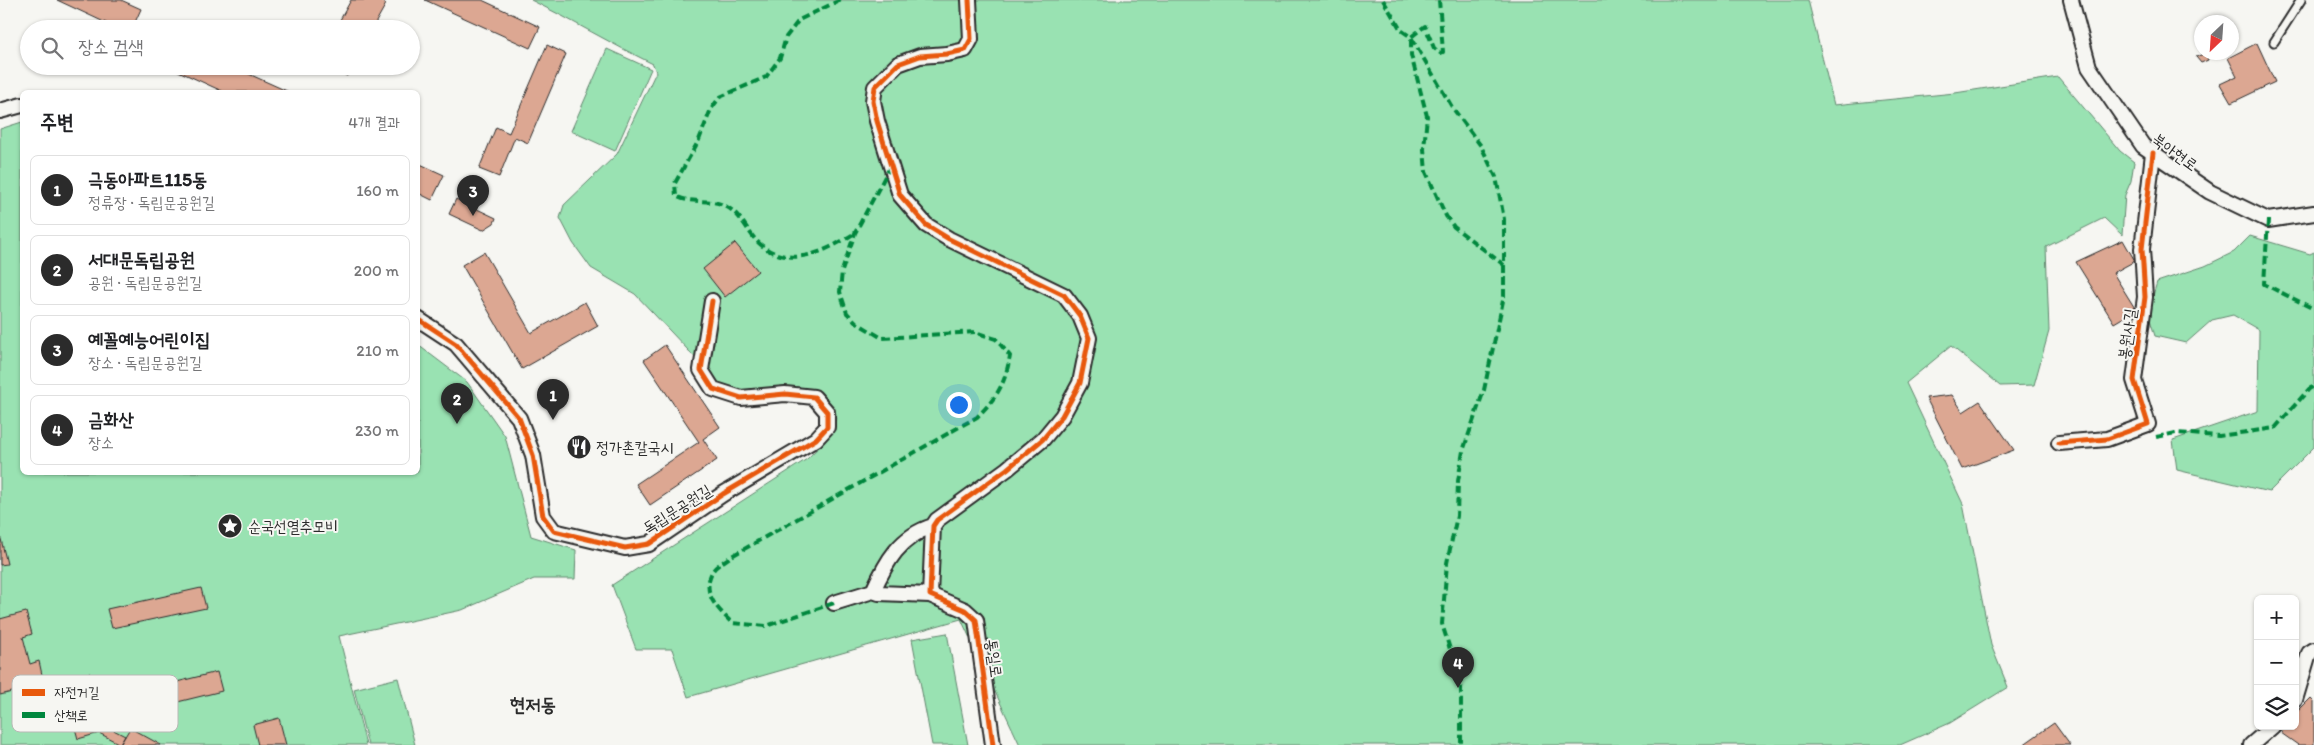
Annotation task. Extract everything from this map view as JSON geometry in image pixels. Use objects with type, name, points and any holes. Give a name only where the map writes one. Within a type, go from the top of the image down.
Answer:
[{"type":"street","points":[[834,603],[873,591],[879,593],[930,595],[933,526],[937,520],[1021,457],[1043,438],[1062,416],[1080,383],[1089,338],[1080,316],[1064,295],[949,239],[926,225],[900,195],[877,121],[873,101],[875,87],[898,64],[920,56],[948,54],[965,50],[971,39],[969,0]]},
{"type":"street","name":"북아현로","points":[[2071,0],[2089,67],[2142,146],[2210,192],[2268,220],[2314,213]]},
{"type":"street","points":[[0,111],[20,106]]},
{"type":"street","name":"봉원사길","points":[[2059,444],[2107,439],[2148,424],[2134,380],[2145,297],[2142,249],[2154,153]]},
{"type":"street","name":"독립문공원길","points":[[420,320],[456,344],[519,418],[533,455],[543,516],[554,531],[625,548],[649,544],[723,494],[816,439],[827,427],[827,412],[814,397],[785,394],[741,398],[713,389],[701,370],[712,301]]},
{"type":"street","points":[[873,591],[887,560],[920,530],[933,526]]},
{"type":"street","name":"통일로","points":[[930,595],[965,610],[976,620],[994,745]]},
{"type":"street","points":[[2299,687],[2309,654],[2314,650]]},
{"type":"street","points":[[2251,745],[2268,730]]},
{"type":"lane","points":[[2274,42],[2301,0]]},
{"type":"green space","points":[[531,0],[1808,0],[1834,105],[1955,93],[2058,77],[2120,151],[2134,162],[2131,181],[2125,195],[2122,235],[2104,218],[2046,247],[2049,331],[2034,385],[2000,386],[1951,346],[1906,383],[1963,504],[1991,645],[2008,687],[1950,723],[1900,745],[1020,745],[961,619],[688,697],[672,649],[636,649],[612,585],[807,459],[835,430],[836,413],[816,392],[742,393],[718,385],[705,368],[635,294],[591,268],[573,243],[560,218],[564,205],[617,154],[656,72],[653,64]]},
{"type":"green space","points":[[607,49],[651,69],[615,151],[571,131]]},
{"type":"green space","points":[[20,123],[20,475],[420,475],[420,347],[467,382],[505,436],[531,536],[576,550],[575,579],[534,579],[462,610],[339,636],[366,745],[0,745],[0,129]]},
{"type":"green space","points":[[2250,236],[2310,254],[2314,252],[2314,447],[2269,492],[2177,470],[2173,440],[2258,411],[2259,330],[2233,315],[2212,320],[2186,343],[2155,336],[2148,313],[2157,282],[2205,266],[2234,252]]},
{"type":"green space","points":[[947,633],[968,745],[932,745],[912,639]]},
{"type":"green space","points":[[398,678],[415,745],[368,745],[354,689]]},
{"type":"building","points":[[57,0],[121,0],[141,9],[136,20],[100,20]]},
{"type":"building","points":[[351,0],[379,0],[386,4],[377,20],[340,20]]},
{"type":"building","points":[[425,0],[482,0],[540,27],[530,48]]},
{"type":"building","points":[[2257,43],[2275,82],[2231,103],[2220,84],[2237,76],[2229,60],[2239,60],[2239,52]]},
{"type":"building","points":[[547,45],[566,54],[528,143],[515,137],[499,177],[479,169],[496,127],[509,133]]},
{"type":"building","points":[[187,75],[251,75],[285,90],[220,90]]},
{"type":"building","points":[[420,164],[444,175],[432,200],[420,194]]},
{"type":"building","points":[[456,199],[496,218],[494,223],[483,230],[449,214]]},
{"type":"building","points":[[2123,240],[2135,261],[2113,273],[2136,310],[2114,323],[2076,262]]},
{"type":"building","points":[[735,243],[758,271],[725,297],[703,269]]},
{"type":"building","points":[[484,252],[531,333],[585,302],[598,326],[522,369],[462,265]]},
{"type":"building","points":[[665,345],[720,427],[703,439],[717,460],[650,505],[636,484],[699,442],[644,360]]},
{"type":"building","points":[[1952,395],[1963,412],[1980,401],[2014,450],[1962,469],[1926,398]]},
{"type":"building","points":[[0,535],[7,564],[0,565]]},
{"type":"building","points":[[201,588],[206,608],[112,628],[107,609]]},
{"type":"building","points":[[26,612],[32,634],[23,637],[30,664],[39,661],[42,675],[12,675],[12,692],[0,695],[0,619]]},
{"type":"building","points":[[217,672],[222,691],[178,702],[178,682]]},
{"type":"building","points":[[2311,698],[2314,701],[2314,745],[2298,745],[2281,733],[2283,730],[2299,730],[2299,710]]},
{"type":"building","points":[[279,718],[286,745],[258,745],[253,725]]},
{"type":"building","points":[[2054,723],[2070,745],[2023,745]]},
{"type":"building","points":[[76,732],[100,732],[99,733],[78,739]]},
{"type":"building","points":[[117,732],[125,736],[120,744],[99,733]]},
{"type":"building","points":[[128,732],[137,732],[161,745],[120,745]]},
{"type":"marked path","points":[[840,0],[799,20],[786,37],[780,58],[766,77],[720,97],[711,109],[699,140],[675,183],[676,196],[688,200],[715,202],[727,207],[737,215],[760,244],[772,252],[784,256],[796,257],[821,251],[855,233]]},
{"type":"marked path","points":[[1383,0],[1401,30],[1411,37],[1452,107],[1481,146],[1496,177],[1504,219],[1504,296],[1484,390],[1463,451],[1458,481],[1457,516],[1447,563],[1442,624],[1461,684],[1461,745]]},
{"type":"marked path","points":[[1439,0],[1443,52],[1440,53],[1434,48],[1425,26],[1411,37],[1411,55],[1427,116],[1424,149],[1426,172],[1446,216],[1454,227],[1504,265]]},
{"type":"marked path","points":[[834,603],[766,626],[732,623],[713,600],[710,594],[709,580],[713,570],[730,557],[977,417],[990,403],[1003,382],[1010,356],[996,339],[975,332],[882,338],[857,323],[847,313],[840,292],[842,271],[855,233],[890,167]]},
{"type":"marked path","points":[[2268,220],[2264,284],[2314,309]]},
{"type":"marked path","points":[[2156,437],[2176,433],[2219,436],[2275,428],[2309,389],[2314,386]]},
{"type":"cycle path","points":[[969,0],[971,39],[965,50],[947,54],[920,56],[898,64],[875,87],[873,101],[877,121],[900,195],[926,225],[949,239],[1064,295],[1080,316],[1089,338],[1080,383],[1062,416],[1043,439],[1007,469],[937,520],[933,526],[930,595],[965,610],[976,620],[993,745]]},
{"type":"cycle path","points":[[2059,443],[2107,439],[2148,424],[2134,380],[2145,297],[2142,249],[2153,153]]},
{"type":"cycle path","points":[[420,320],[456,344],[519,418],[533,455],[543,516],[554,531],[625,548],[649,544],[723,494],[816,439],[827,427],[827,412],[814,397],[785,394],[741,398],[713,389],[701,370],[712,301]]},
{"type":"place","name":"예꼴예능어린이집","points":[[473,216]]},
{"type":"place","name":"극동아파트115동","points":[[553,420]]},
{"type":"place","name":"서대문독립공원","points":[[457,424]]},
{"type":"place","name":"정가촌칼국시","points":[[579,447]]},
{"type":"place","name":"순국선열추모비","points":[[230,526]]},
{"type":"place","name":"금화산","points":[[1458,688]]},
{"type":"district","name":"현저동","points":[[533,704]]}]
